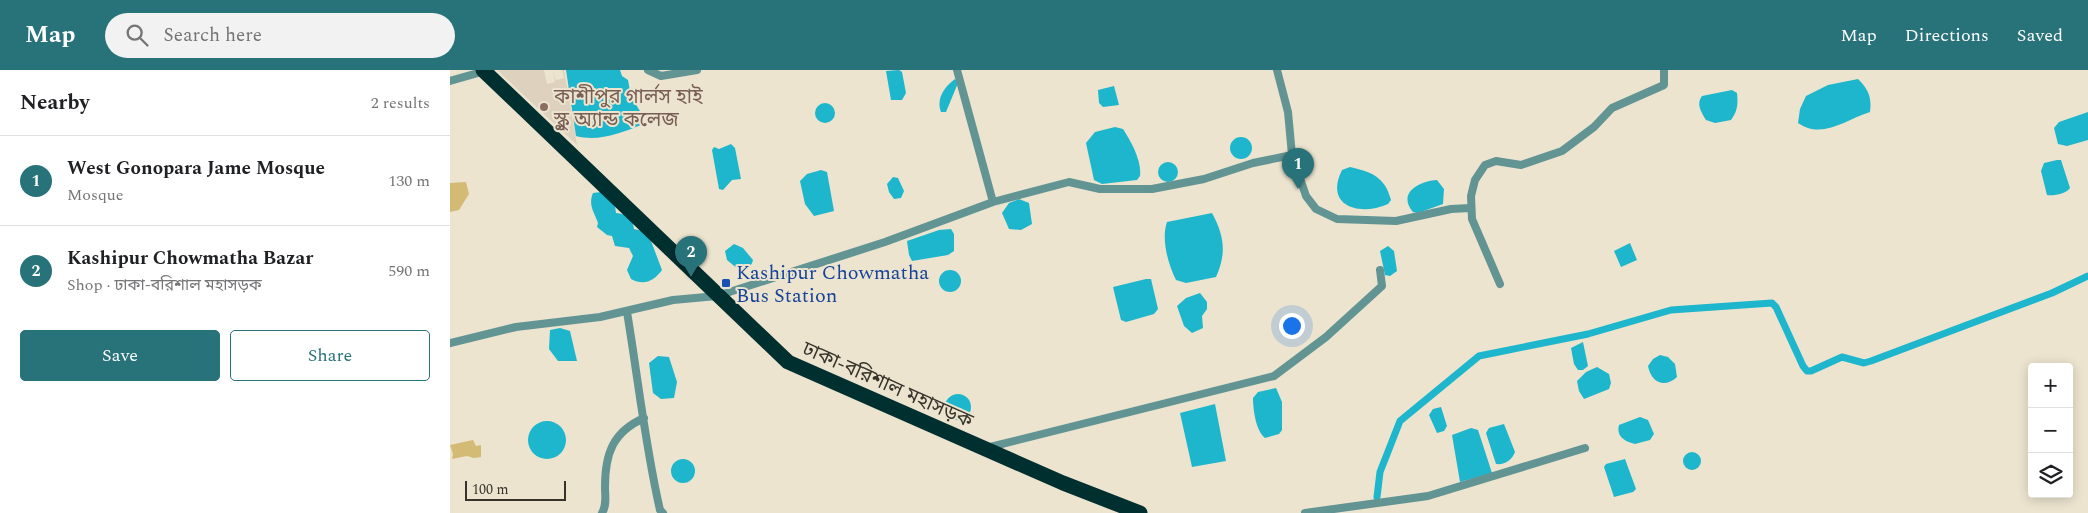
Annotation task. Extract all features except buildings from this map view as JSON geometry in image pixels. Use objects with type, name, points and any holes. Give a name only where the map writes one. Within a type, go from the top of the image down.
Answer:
[{"type":"highway","name":"ঢাকা-বরিশাল মহাসড়ক","points":[[485,70],[717,296],[788,362],[984,448],[1140,513]]},
{"type":"street","points":[[450,81],[485,70]]},
{"type":"street","points":[[648,70],[661,76],[696,70]]},
{"type":"street","points":[[957,70],[993,202]]},
{"type":"street","points":[[1277,70],[1288,112],[1292,155],[1306,196],[1316,209],[1337,219],[1396,221],[1451,209],[1470,208]]},
{"type":"street","points":[[1500,284],[1472,219],[1470,208],[1475,180],[1486,165],[1496,161],[1521,165],[1562,151],[1594,127],[1612,108],[1664,85],[1664,70]]},
{"type":"street","points":[[450,342],[516,327],[627,312],[673,300],[717,296],[885,242],[993,202],[1069,182],[1100,189],[1152,189],[1204,179],[1253,163],[1292,155]]},
{"type":"street","points":[[984,448],[1274,376],[1326,337],[1382,286],[1380,270]]},
{"type":"street","points":[[627,312],[649,462],[660,510],[663,513]]},
{"type":"street","points":[[602,513],[605,507],[605,471],[612,447],[619,433],[631,424],[644,418]]},
{"type":"street","points":[[1305,513],[1428,496],[1585,448]]},
{"type":"shaded area","name":"কাশীপুর গার্লস হাই স্কুল অ্যান্ড কলেজ","points":[[544,70],[547,84],[555,82],[553,70],[556,80],[564,78],[562,70],[564,70],[577,145],[498,71]]},
{"type":"shaded area","points":[[466,182],[469,194],[459,210],[450,212],[450,183]]},
{"type":"shaded area","points":[[473,440],[476,446],[481,445],[481,457],[467,456],[452,459],[453,454],[450,445]]},
{"type":"water","points":[[566,70],[620,70],[622,76],[628,80],[631,97],[640,111],[641,125],[617,134],[601,137],[584,138],[576,136]]},
{"type":"water","points":[[899,70],[902,72],[906,93],[902,100],[891,100],[886,71]]},
{"type":"water","points":[[955,79],[958,83],[946,112],[941,112],[940,98],[947,86]]},
{"type":"water","points":[[1858,79],[1868,94],[1870,112],[1825,129],[1807,128],[1798,123],[1800,109],[1806,96],[1828,85]]},
{"type":"water","points":[[1114,86],[1119,105],[1103,107],[1099,103],[1098,90]]},
{"type":"water","points":[[1732,90],[1737,93],[1737,104],[1731,120],[1715,123],[1706,120],[1699,105],[1702,96]]},
{"type":"water","points":[[825,103],[832,106],[835,113],[832,120],[825,123],[818,120],[815,113],[818,106]]},
{"type":"water","points":[[2088,112],[2088,140],[2067,146],[2058,144],[2054,128],[2059,122]]},
{"type":"water","points":[[1115,127],[1123,129],[1132,145],[1138,158],[1140,176],[1137,180],[1102,184],[1094,180],[1086,143],[1095,132]]},
{"type":"water","points":[[1241,137],[1249,140],[1252,148],[1249,156],[1241,159],[1233,156],[1230,148],[1233,140]]},
{"type":"water","points":[[731,144],[735,148],[741,179],[732,180],[723,190],[719,189],[712,150],[714,147],[719,149]]},
{"type":"water","points":[[2061,160],[2070,188],[2060,194],[2047,195],[2041,171],[2044,163]]},
{"type":"water","points":[[1168,162],[1175,165],[1178,172],[1175,179],[1168,182],[1161,179],[1158,172],[1161,165]]},
{"type":"water","points":[[1350,167],[1365,171],[1381,181],[1391,200],[1388,204],[1366,209],[1347,205],[1341,200],[1338,192],[1338,182],[1342,170]]},
{"type":"water","points":[[821,170],[827,172],[834,211],[814,216],[805,204],[800,181],[807,174]]},
{"type":"water","points":[[893,177],[898,178],[904,191],[901,198],[894,199],[889,192],[887,184]]},
{"type":"water","points":[[1437,180],[1444,189],[1443,204],[1418,213],[1413,212],[1407,199],[1412,189],[1423,183]]},
{"type":"water","points":[[601,192],[615,206],[616,213],[629,217],[634,229],[643,231],[651,241],[662,270],[652,280],[640,282],[631,279],[627,270],[633,256],[629,248],[615,246],[612,236],[607,235],[597,227],[598,223],[591,201],[593,193]]},
{"type":"water","points":[[1019,199],[1029,203],[1032,224],[1021,230],[1009,229],[1002,213],[1009,203]]},
{"type":"water","points":[[1212,213],[1223,244],[1222,260],[1216,277],[1186,283],[1176,280],[1166,251],[1165,229],[1167,222]]},
{"type":"water","points":[[951,229],[954,234],[954,251],[948,255],[912,261],[907,241],[939,230]]},
{"type":"water","points":[[1630,243],[1637,260],[1621,267],[1614,251]]},
{"type":"water","points":[[734,244],[743,248],[753,260],[748,268],[739,270],[727,260],[725,251]]},
{"type":"water","points":[[1388,246],[1394,251],[1397,271],[1390,276],[1385,275],[1380,251]]},
{"type":"water","points":[[950,270],[958,273],[961,281],[958,289],[950,292],[942,289],[939,281],[942,273]]},
{"type":"water","points":[[1151,279],[1158,309],[1154,314],[1126,322],[1121,320],[1113,287]]},
{"type":"water","points":[[1200,293],[1207,302],[1207,309],[1202,316],[1203,328],[1192,333],[1184,326],[1177,306],[1186,298]]},
{"type":"water","points":[[560,328],[570,331],[577,361],[558,361],[549,349],[550,330]]},
{"type":"water","points":[[1583,342],[1588,366],[1583,370],[1578,370],[1574,364],[1571,348]]},
{"type":"water","points":[[1660,355],[1668,357],[1675,364],[1677,377],[1667,383],[1655,380],[1648,366],[1653,359]]},
{"type":"water","points":[[658,356],[669,357],[677,382],[674,398],[661,399],[653,393],[649,363]]},
{"type":"water","points":[[1597,367],[1609,374],[1611,383],[1609,389],[1584,399],[1579,391],[1577,381],[1586,372]]},
{"type":"water","points":[[1276,388],[1282,402],[1282,430],[1279,434],[1265,438],[1257,425],[1253,398],[1258,392]]},
{"type":"water","points":[[958,394],[967,398],[971,407],[967,416],[958,420],[949,416],[945,407],[949,398]]},
{"type":"water","points":[[1215,404],[1226,461],[1192,467],[1180,413]]},
{"type":"water","points":[[1441,407],[1447,426],[1444,431],[1437,433],[1429,415],[1433,409]]},
{"type":"water","points":[[1640,417],[1648,420],[1654,434],[1650,440],[1635,444],[1622,438],[1618,429],[1619,425]]},
{"type":"water","points":[[547,421],[561,426],[566,440],[561,454],[547,459],[533,454],[528,440],[533,426]]},
{"type":"water","points":[[1504,424],[1515,452],[1508,461],[1496,464],[1486,433],[1489,428]]},
{"type":"water","points":[[1471,428],[1478,430],[1492,473],[1460,482],[1452,435]]},
{"type":"water","points":[[1688,452],[1696,452],[1701,457],[1699,468],[1688,470],[1683,465],[1683,457]]},
{"type":"water","points":[[683,459],[692,462],[695,471],[692,480],[683,483],[674,480],[671,471],[674,462]]},
{"type":"water","points":[[1625,459],[1636,489],[1633,492],[1614,497],[1604,467],[1606,464]]},
{"type":"waterway","points":[[1377,497],[1380,472],[1400,421],[1479,356],[1588,334],[1671,310],[1772,303],[1776,307],[1803,366],[1807,371],[1811,371],[1842,357],[1864,363],[1871,361],[2052,293],[2088,276]]},
{"type":"place","name":"কাশীপুর গার্লস হাই স্কুল অ্যান্ড কলেজ","points":[[544,107]]},
{"type":"place","name":"West Gonopara Jame Mosque","points":[[1298,189]]},
{"type":"place","name":"Kashipur Chowmatha Bazar","points":[[691,277]]},
{"type":"place","name":"Kashipur Chowmatha Bus Station","points":[[726,283]]}]
